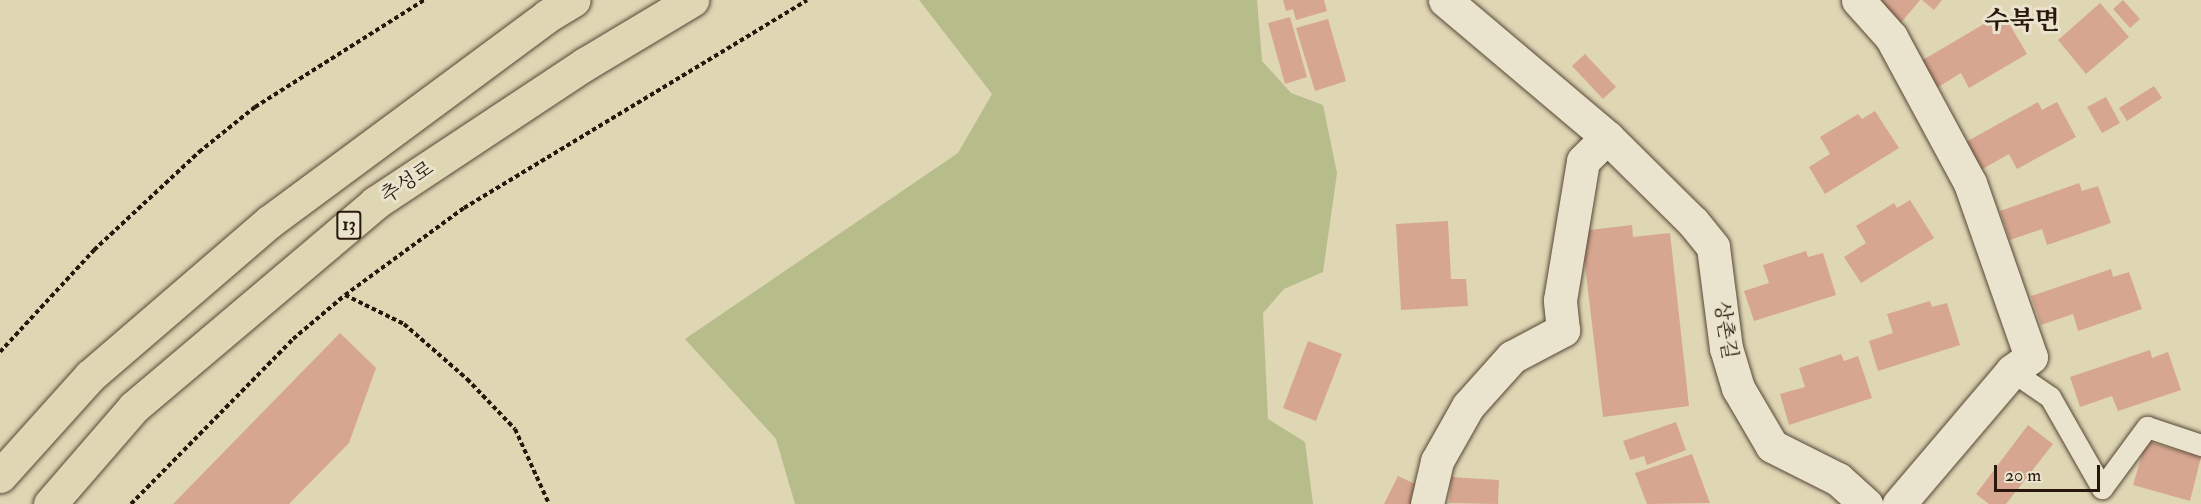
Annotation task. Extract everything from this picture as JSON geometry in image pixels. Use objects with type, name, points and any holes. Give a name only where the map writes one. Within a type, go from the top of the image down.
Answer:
[{"type":"main road","points":[[0,476],[90,375],[269,222],[547,16],[574,0]]},
{"type":"main road","name":"추성로","points":[[50,504],[134,407],[375,203],[585,64],[692,0]]},
{"type":"street","name":"상촌길","points":[[1445,0],[1606,137],[1693,222],[1713,247],[1726,348],[1738,388],[1772,446],[1838,479],[1866,504]]},
{"type":"street","points":[[1858,0],[1891,37],[1970,183],[2031,357],[2012,371],[1899,504]]},
{"type":"street","points":[[1427,504],[1437,461],[1468,406],[1512,357],[1563,330],[1560,300],[1583,161],[1606,137]]},
{"type":"lane","points":[[2012,371],[2050,397],[2102,488],[2147,427],[2201,445]]},
{"type":"path","points":[[0,352],[93,250],[199,152],[255,107],[424,0]]},
{"type":"path","points":[[131,504],[293,339],[345,295],[464,208],[807,0]]},
{"type":"path","points":[[345,295],[404,324],[467,379],[515,429],[549,504]]},
{"type":"green space","points":[[919,0],[1257,0],[1262,61],[1291,93],[1323,105],[1337,173],[1323,272],[1284,289],[1263,313],[1268,419],[1305,442],[1313,504],[795,504],[776,439],[685,339],[958,153],[992,94]]},
{"type":"building","points":[[1283,0],[1324,0],[1327,11],[1296,20],[1293,9],[1286,11]]},
{"type":"building","points":[[1880,0],[1920,0],[1899,25]]},
{"type":"building","points":[[1922,0],[1942,0],[1934,10]]},
{"type":"building","points":[[2123,0],[2140,19],[2130,28],[2113,9]]},
{"type":"building","points":[[2100,3],[2129,37],[2086,74],[2058,40]]},
{"type":"building","points":[[1290,17],[1307,77],[1285,84],[1268,23]]},
{"type":"building","points":[[1328,19],[1346,81],[1315,91],[1296,28]]},
{"type":"building","points":[[2007,20],[2027,54],[1969,88],[1961,73],[1932,91],[1916,64],[1989,21],[1993,29]]},
{"type":"building","points":[[1585,54],[1616,87],[1603,99],[1572,66]]},
{"type":"building","points":[[2154,86],[2162,98],[2127,121],[2119,108]]},
{"type":"building","points":[[2106,97],[2120,123],[2102,133],[2087,107]]},
{"type":"building","points":[[2038,102],[2042,110],[2057,102],[2076,137],[2017,169],[2009,154],[1979,171],[1964,143]]},
{"type":"building","points":[[1875,111],[1899,148],[1825,194],[1809,167],[1830,154],[1820,137],[1858,114],[1862,119]]},
{"type":"building","points":[[2079,183],[2082,191],[2098,186],[2111,223],[2047,245],[2042,229],[2010,240],[2000,211]]},
{"type":"building","points":[[1910,200],[1934,238],[1861,283],[1844,257],[1866,243],[1856,226],[1894,203],[1897,208]]},
{"type":"building","points":[[1448,221],[1451,279],[1466,279],[1468,306],[1401,310],[1396,224]]},
{"type":"building","points":[[1632,225],[1633,237],[1670,233],[1689,406],[1603,417],[1581,231]]},
{"type":"building","points":[[1806,251],[1808,257],[1823,253],[1836,295],[1754,321],[1744,291],[1769,283],[1763,265]]},
{"type":"building","points":[[2111,269],[2113,277],[2129,272],[2142,309],[2078,331],[2073,314],[2041,325],[2031,296]]},
{"type":"building","points":[[1930,301],[1932,307],[1947,303],[1960,345],[1878,371],[1869,341],[1893,333],[1887,314]]},
{"type":"building","points":[[340,333],[376,368],[349,443],[289,504],[173,504]]},
{"type":"building","points":[[1308,341],[1342,354],[1316,421],[1283,408]]},
{"type":"building","points":[[2150,350],[2152,358],[2168,352],[2181,390],[2118,411],[2112,396],[2080,407],[2070,377]]},
{"type":"building","points":[[1841,354],[1844,361],[1858,356],[1872,398],[1789,425],[1780,394],[1805,387],[1799,368]]},
{"type":"building","points":[[1676,422],[1686,450],[1647,465],[1644,456],[1630,460],[1623,441]]},
{"type":"building","points":[[2028,425],[2053,444],[2006,504],[1989,504],[1976,494]]},
{"type":"building","points":[[2146,441],[2201,457],[2190,501],[2133,485]]},
{"type":"building","points":[[1692,454],[1710,503],[1647,504],[1635,473]]},
{"type":"building","points":[[1398,476],[1426,489],[1419,504],[1384,504]]},
{"type":"building","points":[[1451,477],[1499,480],[1498,504],[1449,503]]},
{"type":"district","name":"수북면","points":[[2022,22]]}]
